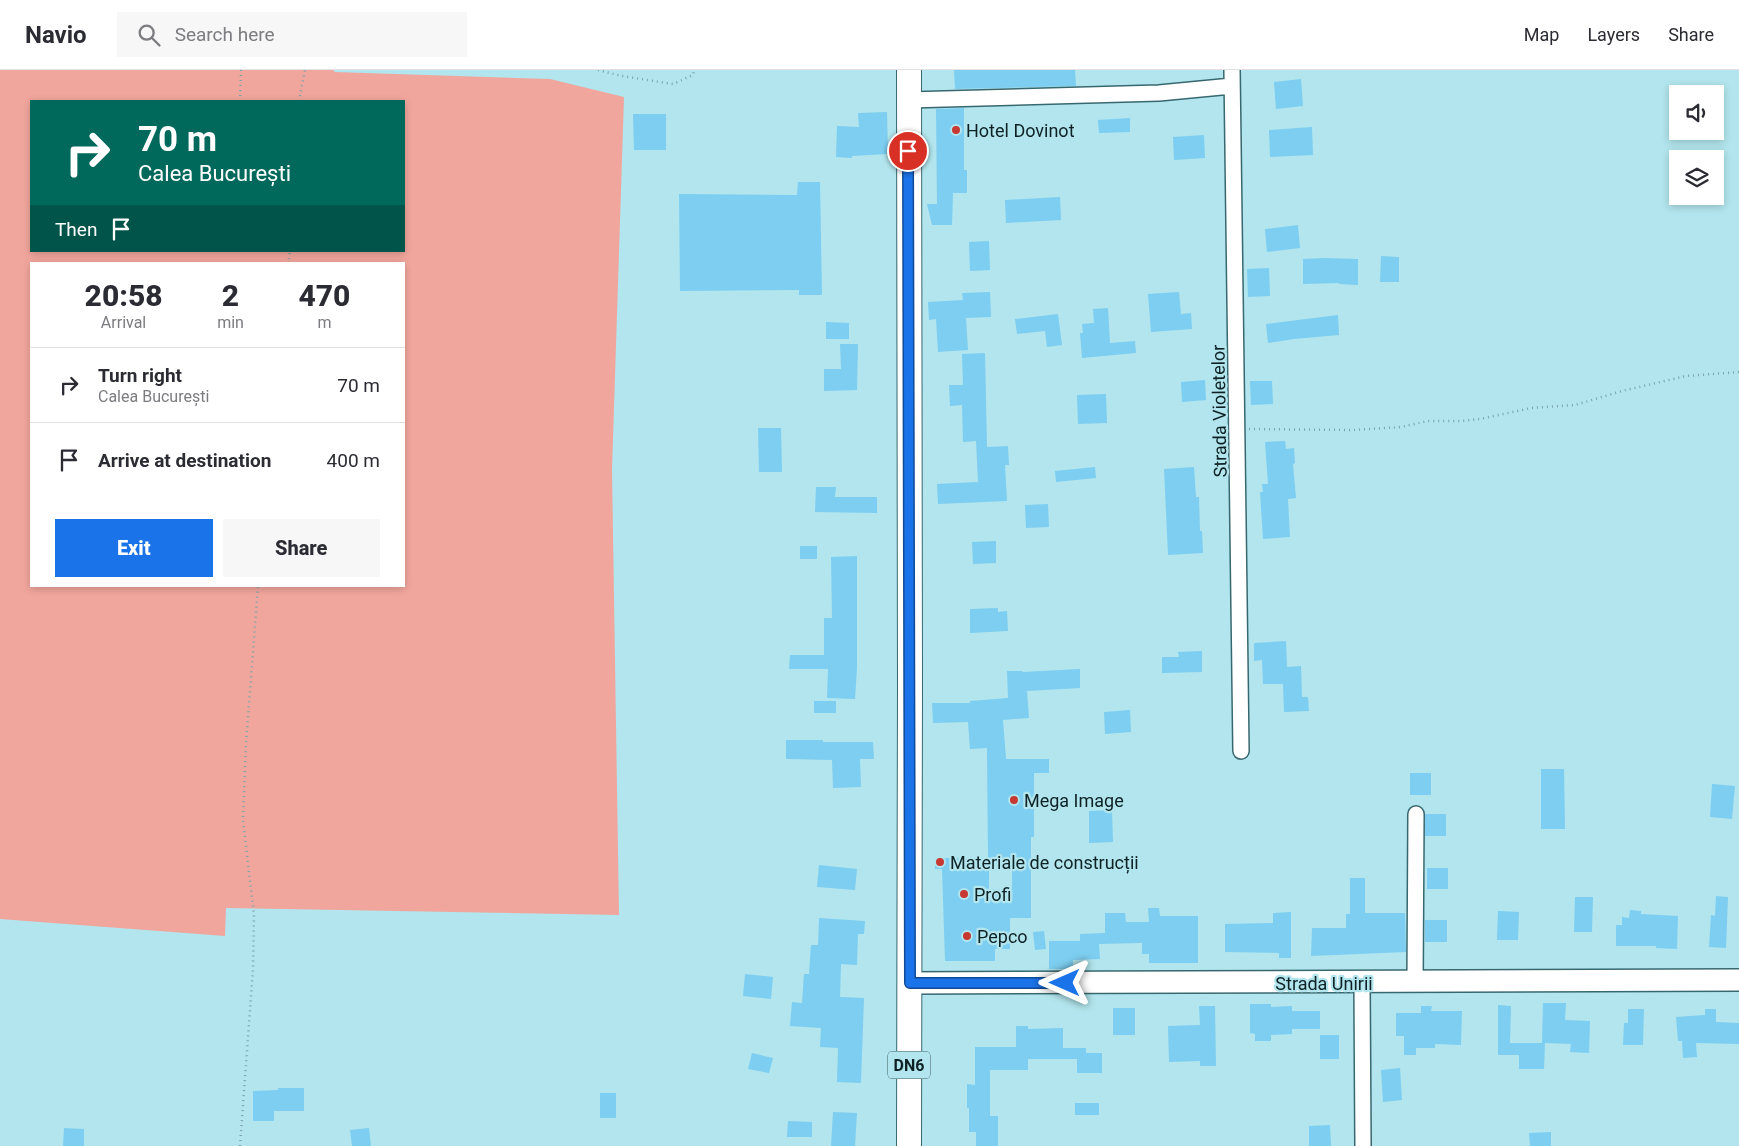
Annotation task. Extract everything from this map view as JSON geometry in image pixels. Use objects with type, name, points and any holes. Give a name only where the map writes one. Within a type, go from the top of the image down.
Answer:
[{"type":"main road","name":"DN6","points":[[909,70],[909,1146]]},
{"type":"main road","name":"Strada Unirii","points":[[910,983],[1362,983],[1739,980]]},
{"type":"street","name":"Strada Violetelor","points":[[1232,70],[1241,751]]},
{"type":"street","points":[[908,100],[1159,93],[1232,86]]},
{"type":"street","points":[[1415,982],[1416,814]]},
{"type":"street","points":[[1362,983],[1363,1146]]},
{"type":"path","points":[[240,100],[241,70]]},
{"type":"path","points":[[299,100],[305,70]]},
{"type":"path","points":[[598,70],[673,84],[693,75],[694,70]]},
{"type":"path","points":[[1238,429],[1353,430],[1401,427],[1428,421],[1470,420],[1531,408],[1575,405],[1622,391],[1686,376],[1739,372]]},
{"type":"path","points":[[240,1146],[253,969],[254,915],[243,820],[246,744],[258,587]]},
{"type":"shaded area","points":[[0,70],[333,70],[335,72],[550,79],[624,97],[612,470],[619,915],[226,908],[225,936],[0,919]]},
{"type":"building","points":[[954,70],[1075,70],[1076,86],[955,89]]},
{"type":"building","points":[[1301,79],[1303,106],[1276,109],[1274,82]]},
{"type":"building","points":[[964,108],[964,170],[967,170],[967,193],[953,193],[952,225],[932,225],[927,204],[937,204],[936,109]]},
{"type":"building","points":[[887,112],[888,154],[852,156],[852,158],[836,157],[837,126],[859,127],[858,113]]},
{"type":"building","points":[[633,114],[666,114],[666,150],[634,150]]},
{"type":"building","points":[[1130,118],[1130,132],[1099,133],[1098,120]]},
{"type":"building","points":[[1312,127],[1313,155],[1270,157],[1269,130]]},
{"type":"building","points":[[1204,135],[1205,158],[1174,160],[1173,137]]},
{"type":"building","points":[[798,182],[820,182],[822,295],[799,295],[799,290],[680,291],[679,194],[797,195]]},
{"type":"building","points":[[1060,197],[1061,220],[1006,223],[1005,200]]},
{"type":"building","points":[[1298,225],[1300,248],[1267,252],[1265,229]]},
{"type":"building","points":[[989,241],[990,270],[970,271],[969,242]]},
{"type":"building","points":[[1381,256],[1399,257],[1399,282],[1380,282]]},
{"type":"building","points":[[1303,259],[1358,259],[1358,285],[1339,283],[1303,284]]},
{"type":"building","points":[[1269,268],[1270,296],[1248,297],[1247,269]]},
{"type":"building","points":[[990,292],[991,317],[966,318],[968,350],[938,352],[936,319],[929,320],[928,302],[963,300],[962,293]]},
{"type":"building","points":[[1179,292],[1181,314],[1191,313],[1192,329],[1151,332],[1148,294]]},
{"type":"building","points":[[1108,308],[1110,343],[1135,341],[1136,353],[1082,358],[1080,333],[1083,333],[1082,324],[1094,323],[1093,309]]},
{"type":"building","points":[[1058,314],[1062,345],[1047,347],[1045,331],[1017,334],[1015,319]]},
{"type":"building","points":[[1338,315],[1339,335],[1268,343],[1266,324]]},
{"type":"building","points":[[826,322],[849,323],[849,339],[826,339]]},
{"type":"building","points":[[840,344],[858,344],[857,390],[824,391],[824,369],[841,369]]},
{"type":"building","points":[[985,353],[987,447],[1008,446],[1009,465],[1005,465],[1007,501],[938,504],[937,484],[978,482],[976,441],[963,442],[962,405],[950,406],[949,385],[963,385],[962,354]]},
{"type":"building","points":[[1205,380],[1206,400],[1182,402],[1181,382]]},
{"type":"building","points":[[1250,381],[1272,381],[1273,404],[1251,405]]},
{"type":"building","points":[[1106,394],[1107,423],[1078,424],[1077,395]]},
{"type":"building","points":[[758,428],[781,428],[782,472],[759,472]]},
{"type":"building","points":[[1285,441],[1286,449],[1294,448],[1295,463],[1293,464],[1296,498],[1288,499],[1290,537],[1263,539],[1260,492],[1263,492],[1262,484],[1268,484],[1265,442]]},
{"type":"building","points":[[1095,467],[1096,478],[1056,482],[1055,471]]},
{"type":"building","points":[[1194,467],[1196,497],[1199,497],[1203,553],[1168,555],[1164,469]]},
{"type":"building","points":[[816,487],[836,487],[835,497],[877,497],[877,513],[815,512]]},
{"type":"building","points":[[1048,504],[1049,527],[1026,528],[1025,505]]},
{"type":"building","points":[[996,541],[996,563],[973,564],[972,542]]},
{"type":"building","points":[[800,546],[817,546],[817,559],[800,559]]},
{"type":"building","points":[[857,556],[857,668],[855,699],[827,698],[828,669],[789,669],[790,655],[824,655],[824,618],[832,618],[831,557]]},
{"type":"building","points":[[998,608],[998,612],[1007,611],[1008,631],[970,633],[970,609]]},
{"type":"building","points":[[1286,641],[1287,667],[1301,666],[1302,697],[1308,697],[1309,711],[1284,712],[1283,684],[1263,684],[1262,660],[1254,661],[1254,643]]},
{"type":"building","points":[[1202,651],[1202,672],[1162,673],[1162,657],[1179,657],[1178,652]]},
{"type":"building","points":[[1080,669],[1080,688],[1027,691],[1029,718],[1003,720],[1006,759],[1049,759],[1049,773],[1034,773],[1034,837],[1031,837],[1031,918],[1010,918],[1010,949],[995,949],[995,961],[945,961],[942,869],[935,869],[935,858],[988,858],[987,748],[970,749],[968,722],[933,723],[932,703],[970,703],[970,701],[1008,698],[1007,671]],"holes":[[[1012,862],[1012,889],[989,889],[989,863]]]},
{"type":"building","points":[[814,701],[836,701],[836,713],[814,713]]},
{"type":"building","points":[[1130,710],[1131,732],[1105,734],[1104,712]]},
{"type":"building","points":[[786,740],[873,742],[874,759],[860,759],[861,787],[833,788],[832,760],[786,759]]},
{"type":"building","points":[[1541,769],[1564,769],[1565,829],[1541,829]]},
{"type":"building","points":[[1410,773],[1431,773],[1431,795],[1410,795]]},
{"type":"building","points":[[1712,784],[1735,786],[1732,819],[1710,817]]},
{"type":"building","points":[[1112,810],[1113,842],[1089,843],[1089,811]]},
{"type":"building","points":[[1425,814],[1446,814],[1446,836],[1425,836]]},
{"type":"building","points":[[819,865],[857,869],[855,890],[817,887]]},
{"type":"building","points":[[1427,868],[1448,868],[1448,889],[1427,889]]},
{"type":"building","points":[[1350,878],[1365,878],[1365,913],[1405,913],[1406,952],[1311,956],[1312,928],[1346,928],[1346,914],[1350,914]]},
{"type":"building","points":[[1716,896],[1728,897],[1726,948],[1709,947],[1711,915],[1715,916]]},
{"type":"building","points":[[1575,897],[1593,897],[1592,932],[1574,932]]},
{"type":"building","points":[[1148,908],[1159,908],[1160,916],[1198,916],[1198,963],[1149,963],[1149,954],[1142,954],[1142,943],[1099,944],[1100,959],[1073,960],[1073,969],[1049,969],[1049,941],[1080,941],[1080,934],[1105,933],[1105,913],[1125,913],[1126,922],[1149,922]]},
{"type":"building","points":[[1630,910],[1641,911],[1641,914],[1678,916],[1677,949],[1656,948],[1656,946],[1616,946],[1616,925],[1622,925],[1622,917],[1629,918]]},
{"type":"building","points":[[1498,911],[1519,912],[1518,940],[1497,940]]},
{"type":"building","points":[[1291,912],[1291,958],[1279,958],[1279,953],[1225,952],[1225,924],[1273,923],[1273,913]]},
{"type":"building","points":[[819,918],[865,921],[864,934],[858,934],[857,965],[841,964],[840,997],[864,998],[861,1083],[837,1082],[838,1048],[820,1047],[821,1028],[790,1026],[792,1002],[802,1003],[804,974],[809,974],[811,945],[818,945]]},
{"type":"building","points":[[1425,920],[1447,920],[1447,942],[1425,942]]},
{"type":"building","points":[[1044,931],[1046,949],[1035,950],[1033,932]]},
{"type":"building","points":[[745,974],[773,977],[771,999],[743,996]]},
{"type":"building","points":[[1543,1003],[1566,1003],[1565,1020],[1590,1021],[1589,1053],[1570,1052],[1571,1044],[1545,1043],[1544,1069],[1519,1069],[1519,1055],[1498,1055],[1498,1005],[1511,1006],[1510,1043],[1542,1043]]},
{"type":"building","points":[[1250,1004],[1271,1004],[1271,1007],[1292,1006],[1292,1011],[1320,1011],[1320,1029],[1292,1029],[1292,1034],[1271,1035],[1271,1041],[1255,1041],[1255,1034],[1250,1033]]},
{"type":"building","points":[[1199,1006],[1215,1006],[1216,1066],[1200,1066],[1200,1061],[1169,1062],[1168,1026],[1200,1025]]},
{"type":"building","points":[[1421,1006],[1432,1006],[1431,1011],[1462,1011],[1461,1045],[1435,1044],[1435,1048],[1416,1048],[1416,1055],[1404,1055],[1404,1036],[1396,1036],[1396,1013],[1421,1013]]},
{"type":"building","points":[[1113,1008],[1135,1008],[1135,1035],[1113,1035]]},
{"type":"building","points":[[1628,1009],[1644,1009],[1643,1045],[1623,1045],[1624,1023],[1628,1023]]},
{"type":"building","points":[[1705,1009],[1716,1009],[1716,1022],[1739,1023],[1739,1044],[1696,1043],[1697,1057],[1683,1058],[1682,1041],[1678,1041],[1676,1017],[1705,1015]]},
{"type":"building","points":[[1016,1026],[1028,1026],[1028,1029],[1063,1028],[1063,1048],[1086,1048],[1086,1053],[1102,1053],[1102,1073],[1077,1073],[1077,1059],[1028,1059],[1028,1070],[990,1070],[990,1116],[998,1116],[998,1146],[976,1146],[976,1132],[969,1132],[969,1108],[967,1108],[967,1084],[975,1085],[975,1047],[1016,1047]]},
{"type":"building","points":[[1320,1035],[1339,1035],[1339,1059],[1320,1059]]},
{"type":"building","points":[[752,1053],[773,1058],[769,1073],[748,1069]]},
{"type":"building","points":[[1400,1068],[1402,1100],[1383,1102],[1381,1070]]},
{"type":"building","points":[[278,1088],[304,1088],[304,1111],[274,1111],[274,1121],[253,1121],[253,1091],[278,1090]]},
{"type":"building","points":[[600,1093],[616,1093],[616,1118],[600,1118]]},
{"type":"building","points":[[1075,1103],[1099,1103],[1099,1115],[1075,1115]]},
{"type":"building","points":[[833,1112],[857,1113],[855,1146],[831,1146]]},
{"type":"building","points":[[788,1121],[812,1122],[812,1137],[787,1137]]},
{"type":"building","points":[[1330,1125],[1331,1146],[1309,1146],[1309,1126]]},
{"type":"building","points":[[64,1128],[84,1129],[84,1146],[63,1146]]},
{"type":"building","points":[[369,1128],[371,1146],[352,1146],[350,1130]]},
{"type":"building","points":[[1551,1132],[1551,1146],[1530,1146],[1529,1133]]},
{"type":"place","name":"Hotel Dovinot","points":[[956,130]]},
{"type":"place","name":"Mega Image","points":[[1014,800]]},
{"type":"place","name":"Materiale de construcții","points":[[940,862]]},
{"type":"place","name":"Profi","points":[[964,894]]},
{"type":"place","name":"Pepco","points":[[967,936]]},
{"type":"route","points":[[908,151],[910,983],[1065,983]]}]
